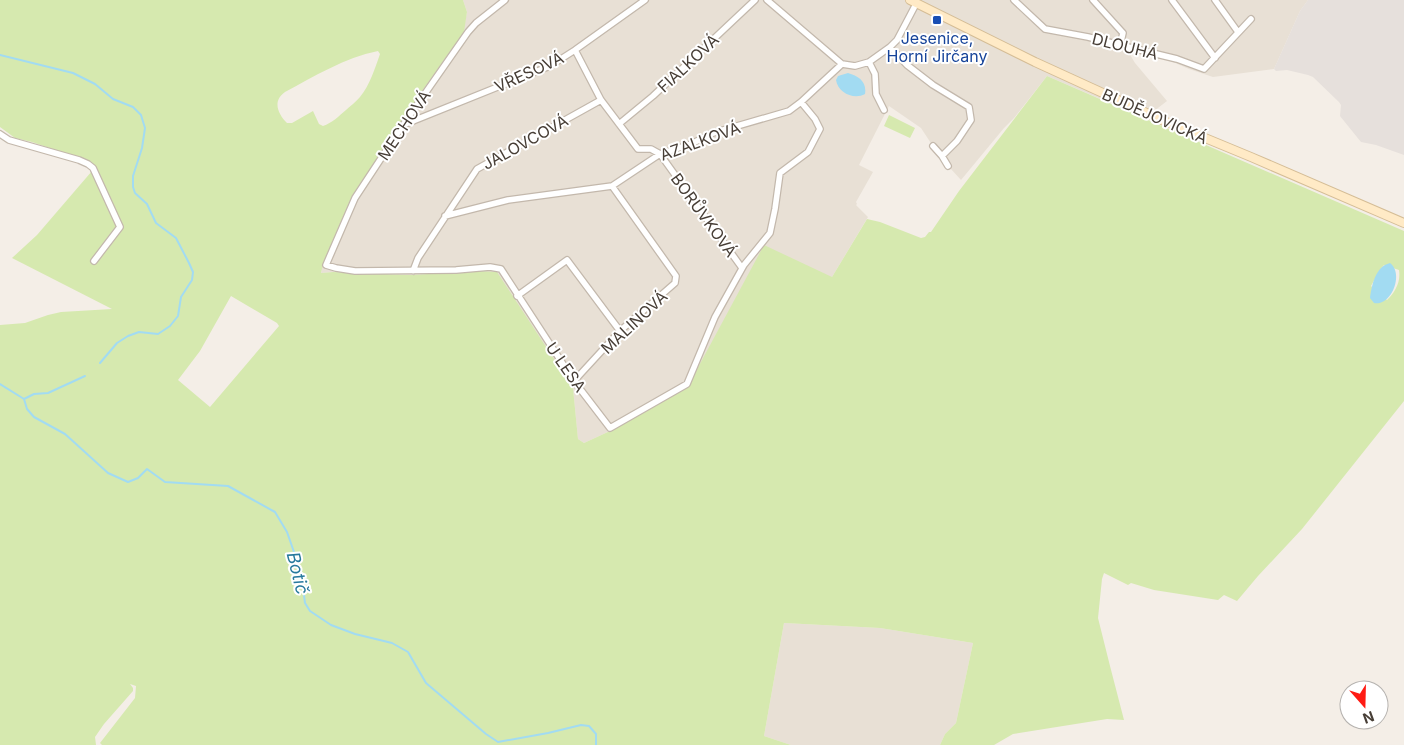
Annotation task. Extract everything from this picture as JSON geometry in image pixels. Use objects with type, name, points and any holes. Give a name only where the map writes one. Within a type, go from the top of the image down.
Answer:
[{"type":"main road","name":"BUDĚJOVICKÁ","points":[[913,2],[1035,62],[1164,121],[1251,156],[1404,223]]},
{"type":"street","name":"MECHOVÁ","points":[[326,265],[355,198],[403,125],[468,32],[476,23],[505,0]]},
{"type":"street","name":"VŘESOVÁ","points":[[403,125],[550,66],[645,0]]},
{"type":"street","name":"FIALKOVÁ","points":[[618,124],[653,96],[755,0]]},
{"type":"street","points":[[767,0],[842,64],[855,66],[869,62],[897,40],[913,2]]},
{"type":"street","name":"DLOUHÁ","points":[[1014,0],[1045,29],[1088,37],[1177,59],[1204,69],[1215,58]]},
{"type":"street","points":[[1093,0],[1123,33],[1120,46]]},
{"type":"street","points":[[1172,0],[1215,58],[1251,18]]},
{"type":"street","points":[[1215,0],[1238,32]]},
{"type":"street","points":[[890,47],[907,65],[933,85],[969,107],[971,120],[957,141],[942,156]]},
{"type":"street","points":[[575,50],[601,100],[638,149],[651,149],[660,154]]},
{"type":"street","points":[[869,62],[875,74],[876,94],[884,110]]},
{"type":"street","name":"AZALKOVÁ","points":[[445,216],[508,200],[612,186],[660,154],[691,144],[713,133],[789,111],[842,64]]},
{"type":"street","name":"JALOVCOVÁ","points":[[413,271],[418,258],[477,169],[601,100]]},
{"type":"street","points":[[742,268],[770,233],[780,173],[808,152],[820,129],[816,119],[801,102]]},
{"type":"street","points":[[0,134],[9,140],[79,160],[93,168],[120,227],[94,261]]},
{"type":"street","points":[[932,146],[942,156],[948,166]]},
{"type":"street","name":"BORŮVKOVÁ","points":[[660,154],[742,268]]},
{"type":"street","name":"MALINOVÁ","points":[[574,381],[620,331],[675,283],[676,276],[612,186]]},
{"type":"street","points":[[517,296],[567,260],[620,331]]},
{"type":"street","name":"U LESA","points":[[326,265],[355,271],[456,270],[490,267],[501,270],[574,381],[610,428],[687,384],[715,317],[742,268]]},
{"type":"shaded area","points":[[463,0],[1308,0],[1300,11],[1274,69],[1213,77],[1166,59],[1129,53],[1135,63],[1167,101],[1145,118],[1047,76],[961,180],[940,157],[921,128],[889,106],[859,165],[873,172],[856,202],[856,205],[868,217],[832,277],[688,386],[610,431],[584,443],[578,439],[573,388],[479,271],[410,275],[321,273],[324,261],[352,196],[463,32],[467,12]]},
{"type":"shaded area","points":[[1308,0],[1404,0],[1404,155],[1361,142],[1340,116],[1341,105],[1339,102],[1313,77],[1287,70],[1276,71],[1274,69],[1300,11]]},
{"type":"shaded area","points":[[784,623],[880,628],[973,643],[956,723],[945,734],[940,745],[791,745],[764,736]]},
{"type":"green space","points":[[0,0],[463,0],[467,12],[464,32],[352,196],[324,261],[321,273],[410,275],[479,271],[497,272],[573,388],[578,439],[584,443],[610,431],[688,386],[764,245],[832,277],[867,219],[921,238],[925,237],[931,232],[959,191],[1047,76],[1404,231],[1404,401],[1302,529],[1237,601],[1224,595],[1218,600],[1154,590],[1131,583],[1128,585],[1104,573],[1098,618],[1124,720],[1107,719],[1013,734],[994,745],[940,745],[945,734],[956,723],[973,643],[880,628],[784,623],[764,736],[791,745],[102,745],[100,743],[135,698],[136,686],[130,684],[133,691],[95,737],[96,745],[0,745],[0,325],[25,323],[61,312],[112,309],[12,258],[37,235],[92,171],[91,162],[15,138],[0,127]],"holes":[[[378,51],[380,54],[364,92],[357,101],[332,121],[323,126],[319,124],[313,111],[292,123],[287,123],[281,116],[278,103],[285,92],[353,58]],[[1384,265],[1399,270],[1397,286],[1387,300],[1371,286]],[[231,296],[279,326],[210,407],[178,380],[200,351]]]},
{"type":"green space","points":[[889,115],[915,128],[910,138],[884,126]]},
{"type":"water","points":[[848,73],[861,80],[865,86],[865,94],[852,96],[840,89],[836,80],[838,76]]},
{"type":"water","points":[[1390,263],[1396,274],[1394,288],[1386,299],[1380,303],[1374,303],[1370,298],[1375,277],[1381,268]]},
{"type":"waterway","points":[[0,55],[73,73],[95,84],[113,99],[133,107],[141,115],[145,128],[142,148],[133,176],[133,187],[135,193],[147,204],[156,223],[176,238],[193,272],[192,280],[181,297],[178,316],[170,326],[158,334],[139,332],[128,336],[117,343],[100,363]]},
{"type":"waterway","points":[[24,399],[34,394],[48,393],[85,376]]},
{"type":"waterway","name":"Botič","points":[[0,384],[24,399],[27,409],[34,417],[65,434],[108,473],[128,482],[138,478],[147,469],[165,482],[228,486],[275,512],[287,532],[301,572],[305,603],[310,611],[331,625],[355,634],[392,643],[408,652],[426,683],[498,742],[581,725],[589,726],[596,734],[596,745]]},
{"type":"place","name":"Jesenice, Horní Jirčany","points":[[937,20]]}]
